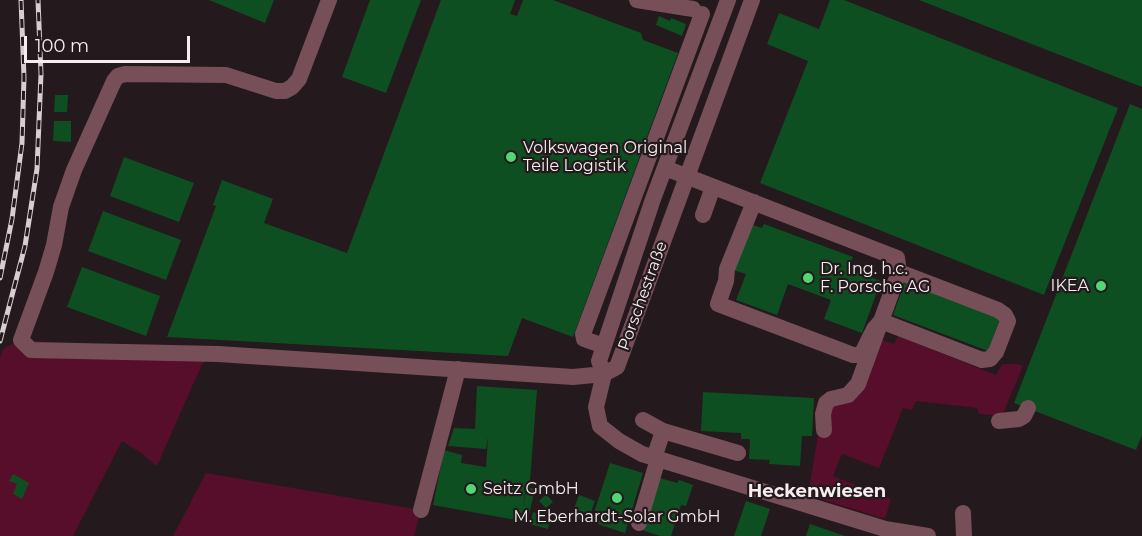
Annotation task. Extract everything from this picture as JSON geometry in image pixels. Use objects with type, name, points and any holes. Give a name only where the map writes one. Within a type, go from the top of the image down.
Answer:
[{"type":"street","points":[[329,0],[299,79],[285,91],[276,91],[226,75],[125,74],[118,76],[74,170],[61,207],[46,272],[21,340],[31,350],[218,354],[573,377],[604,374],[596,407],[600,426],[619,441],[642,454],[885,529],[927,536]]},
{"type":"street","points":[[637,0],[696,8],[720,21]]},
{"type":"street","name":"Porschestraße","points":[[728,0],[665,168],[599,361],[604,374],[617,367],[752,0]]},
{"type":"street","points":[[604,346],[584,339],[583,334],[696,8]]},
{"type":"street","points":[[665,168],[897,258],[899,272],[858,384],[848,395],[831,399],[826,403],[824,430]]},
{"type":"street","points":[[703,215],[713,187]]},
{"type":"street","points":[[754,202],[727,269],[726,281],[718,304],[853,356],[861,355],[874,329],[881,321]]},
{"type":"street","points":[[881,321],[982,360],[990,359],[996,352],[1008,321],[1005,315],[998,310],[899,272]]},
{"type":"street","points":[[421,510],[458,369]]},
{"type":"street","points":[[999,421],[1019,419],[1029,408]]},
{"type":"street","points":[[643,420],[663,431],[738,453]]},
{"type":"street","points":[[639,523],[663,431]]},
{"type":"street","points":[[963,513],[964,536]]},
{"type":"shaded area","points":[[898,336],[996,375],[1002,364],[1023,366],[1002,416],[979,414],[977,408],[916,401],[912,410],[903,408],[879,468],[842,454],[833,476],[891,499],[885,519],[808,495],[818,435],[831,408],[882,340],[894,344]]},
{"type":"shaded area","points":[[21,340],[218,354],[202,364],[157,466],[122,441],[73,536],[0,536],[0,357],[4,348]]},
{"type":"shaded area","points":[[206,473],[421,510],[414,536],[173,536]]},
{"type":"building","points":[[209,0],[274,0],[265,23]]},
{"type":"building","points":[[370,0],[421,0],[386,93],[342,77]]},
{"type":"building","name":"Volkswagen Original Teile Logistik","points":[[441,0],[515,0],[510,14],[517,16],[523,0],[553,0],[641,33],[643,40],[678,53],[573,337],[522,318],[508,356],[167,337],[216,206],[213,205],[222,180],[273,199],[264,223],[347,253]]},
{"type":"building","points":[[830,0],[844,0],[1118,108],[1044,295],[760,183],[808,61],[767,44],[779,13],[819,29]]},
{"type":"building","points":[[919,0],[1142,0],[1142,87]]},
{"type":"building","points":[[659,16],[686,24],[682,36],[656,25]]},
{"type":"building","points":[[55,95],[68,95],[67,112],[54,112]]},
{"type":"building","name":"IKEA","points":[[1130,104],[1142,109],[1142,435],[1136,450],[1014,403]]},
{"type":"building","points":[[54,121],[71,121],[71,142],[53,141]]},
{"type":"building","points":[[124,157],[194,183],[179,222],[110,196]]},
{"type":"building","points":[[103,211],[181,240],[166,280],[88,251]]},
{"type":"building","name":"Dr. Ing. h.c. F. Porsche AG","points":[[750,224],[762,228],[764,224],[853,257],[848,269],[881,281],[862,333],[824,319],[831,300],[788,284],[777,315],[736,300],[746,274],[733,270]]},
{"type":"building","points":[[82,267],[160,296],[146,336],[67,307]]},
{"type":"building","points":[[905,282],[1000,318],[988,351],[893,315]]},
{"type":"building","points":[[477,386],[537,390],[530,481],[527,487],[535,489],[529,515],[522,513],[521,521],[433,505],[444,450],[462,455],[461,463],[486,467],[488,437],[486,449],[448,446],[454,428],[475,429]]},
{"type":"building","points":[[703,392],[814,398],[812,436],[802,436],[800,466],[769,464],[770,460],[749,459],[750,439],[741,439],[741,433],[701,431]]},
{"type":"building","name":"M. Eberhardt-Solar GmbH","points":[[610,463],[643,473],[625,533],[591,522]]},
{"type":"building","points":[[13,474],[29,483],[22,499],[13,494],[17,484],[9,481]]},
{"type":"building","points":[[660,478],[677,483],[679,480],[693,485],[686,506],[681,505],[671,536],[660,536],[642,530]]},
{"type":"building","points":[[546,494],[553,502],[546,508],[539,501]]},
{"type":"building","points":[[579,495],[595,501],[587,523],[571,517]]},
{"type":"building","points":[[746,501],[770,509],[761,536],[734,536]]},
{"type":"building","points":[[533,512],[551,516],[548,529],[530,524]]},
{"type":"building","points":[[810,524],[845,536],[806,536]]},
{"type":"railway","points":[[0,278],[12,219],[22,143],[24,77],[21,0]]},
{"type":"railway","points":[[0,341],[25,246],[37,169],[41,74],[38,0]]},
{"type":"place","name":"Volkswagen Original Teile Logistik","points":[[511,157]]},
{"type":"place","name":"Dr. Ing. h.c. F. Porsche AG","points":[[808,278]]},
{"type":"place","name":"IKEA","points":[[1101,286]]},
{"type":"place","name":"Seitz GmbH","points":[[471,489]]},
{"type":"place","name":"M. Eberhardt-Solar GmbH","points":[[617,498]]},
{"type":"district","name":"Heckenwiesen","points":[[817,492]]}]
